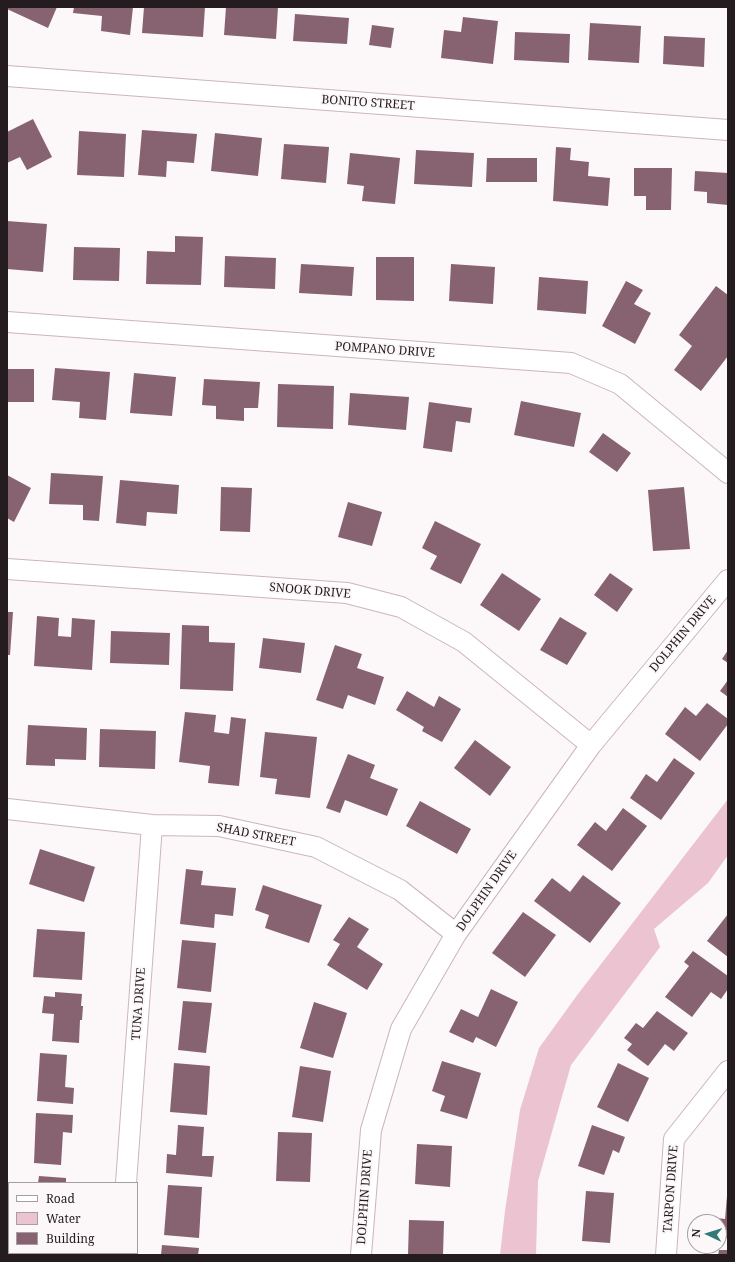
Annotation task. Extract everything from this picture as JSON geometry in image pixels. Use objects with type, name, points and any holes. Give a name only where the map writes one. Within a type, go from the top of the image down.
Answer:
[{"type":"street","name":"BONITO STREET","points":[[7,76],[728,130]]},
{"type":"street","name":"POMPANO DRIVE","points":[[7,322],[571,363],[620,384],[728,473]]},
{"type":"street","name":"SNOOK DRIVE","points":[[7,569],[347,593],[401,607],[464,642],[591,745]]},
{"type":"street","name":"DOLPHIN DRIVE","points":[[361,1255],[370,1130],[400,1029],[456,934],[591,745],[728,580]]},
{"type":"street","name":"SHAD STREET","points":[[7,809],[152,825],[219,826],[316,847],[400,890],[456,934]]},
{"type":"street","name":"TUNA DRIVE","points":[[126,1182],[152,825]]},
{"type":"street","name":"TARPON DRIVE","points":[[666,1255],[674,1139],[728,1071]]},
{"type":"water","points":[[728,799],[728,855],[708,883],[654,929],[660,947],[571,1065],[538,1181],[536,1255],[500,1255],[520,1110],[539,1048],[578,994]]},
{"type":"building","points":[[7,7],[57,7],[48,28],[7,9]]},
{"type":"building","points":[[74,7],[133,7],[130,35],[101,31],[102,16],[73,13]]},
{"type":"building","points":[[144,7],[205,7],[203,37],[142,33]]},
{"type":"building","points":[[226,7],[278,7],[276,39],[224,35]]},
{"type":"building","points":[[295,14],[349,18],[347,44],[293,41]]},
{"type":"building","points":[[463,17],[498,21],[493,64],[441,58],[444,30],[461,32]]},
{"type":"building","points":[[590,23],[641,26],[639,63],[588,60]]},
{"type":"building","points":[[372,25],[394,28],[391,48],[369,45]]},
{"type":"building","points":[[515,32],[570,34],[569,63],[514,60]]},
{"type":"building","points":[[664,36],[705,38],[704,67],[663,64]]},
{"type":"building","points":[[33,119],[52,157],[27,170],[20,157],[7,163],[7,132]]},
{"type":"building","points":[[142,130],[197,134],[194,163],[167,161],[166,177],[138,175]]},
{"type":"building","points":[[79,131],[126,134],[124,177],[77,175]]},
{"type":"building","points":[[215,133],[262,138],[258,176],[211,171]]},
{"type":"building","points":[[284,144],[329,147],[326,183],[281,179]]},
{"type":"building","points":[[556,147],[571,148],[570,160],[589,162],[588,176],[610,178],[608,206],[553,201]]},
{"type":"building","points":[[416,150],[474,153],[472,187],[414,184]]},
{"type":"building","points":[[350,153],[400,158],[395,204],[362,201],[364,186],[347,184]]},
{"type":"building","points":[[487,158],[537,158],[537,182],[486,182]]},
{"type":"building","points":[[634,168],[672,168],[671,210],[646,210],[646,196],[634,196]]},
{"type":"building","points":[[695,171],[728,173],[728,205],[707,203],[707,192],[694,191]]},
{"type":"building","points":[[7,221],[47,224],[43,272],[7,269]]},
{"type":"building","points":[[175,236],[203,237],[201,285],[146,284],[147,251],[175,252]]},
{"type":"building","points":[[74,247],[120,248],[119,281],[73,280]]},
{"type":"building","points":[[225,256],[276,258],[275,289],[224,287]]},
{"type":"building","points":[[376,257],[414,257],[414,301],[376,300]]},
{"type":"building","points":[[301,264],[354,267],[352,296],[299,293]]},
{"type":"building","points":[[451,264],[495,267],[493,304],[449,301]]},
{"type":"building","points":[[539,277],[588,281],[586,314],[537,310]]},
{"type":"building","points":[[626,281],[643,290],[634,304],[651,313],[635,344],[602,326]]},
{"type":"building","points":[[716,286],[728,295],[728,356],[701,391],[674,370],[692,346],[679,335]]},
{"type":"building","points":[[55,368],[110,372],[106,420],[79,418],[80,402],[52,400]]},
{"type":"building","points":[[7,369],[34,369],[34,402],[7,402]]},
{"type":"building","points":[[134,373],[176,377],[172,416],[130,413]]},
{"type":"building","points":[[204,379],[260,382],[258,408],[244,408],[244,421],[216,419],[216,406],[202,405]]},
{"type":"building","points":[[278,384],[334,386],[333,429],[277,427]]},
{"type":"building","points":[[350,393],[409,397],[406,430],[348,425]]},
{"type":"building","points":[[521,401],[581,413],[574,447],[514,435]]},
{"type":"building","points":[[429,402],[472,408],[470,423],[456,421],[452,452],[423,448]]},
{"type":"building","points":[[603,433],[631,453],[617,472],[589,452]]},
{"type":"building","points":[[51,473],[103,476],[99,521],[83,520],[83,505],[49,504]]},
{"type":"building","points":[[7,475],[31,488],[14,522],[7,518]]},
{"type":"building","points":[[120,480],[179,485],[177,514],[147,512],[146,526],[116,523]]},
{"type":"building","points":[[221,487],[252,488],[250,532],[220,531]]},
{"type":"building","points":[[684,487],[690,549],[653,551],[648,490]]},
{"type":"building","points":[[348,502],[382,512],[372,546],[338,537]]},
{"type":"building","points":[[435,521],[481,544],[461,584],[430,569],[437,556],[422,548]]},
{"type":"building","points":[[502,573],[541,599],[519,631],[480,605]]},
{"type":"building","points":[[610,573],[633,589],[617,612],[594,595]]},
{"type":"building","points":[[7,612],[13,612],[10,655],[7,655]]},
{"type":"building","points":[[37,616],[59,618],[58,636],[71,637],[72,618],[95,620],[92,670],[34,666]]},
{"type":"building","points":[[560,617],[587,633],[567,665],[540,650]]},
{"type":"building","points":[[182,625],[209,626],[209,642],[235,643],[233,691],[180,689]]},
{"type":"building","points":[[111,631],[170,633],[169,665],[110,663]]},
{"type":"building","points":[[263,638],[305,643],[301,673],[259,668]]},
{"type":"building","points":[[335,645],[362,654],[357,668],[384,677],[375,705],[348,695],[343,709],[316,700]]},
{"type":"building","points":[[728,650],[728,663],[722,659]]},
{"type":"building","points":[[728,680],[728,697],[720,691]]},
{"type":"building","points":[[407,691],[434,707],[439,696],[461,709],[442,742],[422,731],[424,727],[396,710]]},
{"type":"building","points":[[707,703],[728,719],[728,724],[700,761],[665,734],[685,707],[696,716]]},
{"type":"building","points":[[185,712],[216,715],[214,732],[229,734],[231,717],[246,719],[239,786],[208,783],[210,766],[179,762]]},
{"type":"building","points":[[28,725],[87,728],[86,760],[55,759],[55,766],[26,765]]},
{"type":"building","points":[[100,729],[156,731],[155,769],[99,767]]},
{"type":"building","points":[[265,732],[317,737],[310,798],[275,794],[277,779],[260,777]]},
{"type":"building","points":[[475,740],[511,767],[490,796],[454,768]]},
{"type":"building","points":[[348,754],[375,765],[370,778],[398,789],[387,816],[345,800],[340,813],[326,808]]},
{"type":"building","points":[[674,758],[695,773],[661,820],[630,798],[646,774],[657,782]]},
{"type":"building","points":[[420,801],[471,829],[457,854],[406,826]]},
{"type":"building","points":[[623,808],[647,826],[612,871],[577,845],[595,822],[606,831]]},
{"type":"building","points":[[40,849],[95,867],[84,902],[29,884]]},
{"type":"building","points":[[186,869],[203,871],[201,885],[236,888],[233,916],[215,914],[214,928],[180,924]]},
{"type":"building","points":[[583,875],[621,903],[590,943],[534,901],[552,878],[570,892]]},
{"type":"building","points":[[263,885],[322,905],[309,943],[265,928],[269,915],[255,910]]},
{"type":"building","points":[[523,912],[556,935],[525,977],[492,953]]},
{"type":"building","points":[[728,914],[728,957],[707,941]]},
{"type":"building","points":[[349,917],[369,929],[357,947],[383,964],[367,990],[327,965],[340,944],[333,940]]},
{"type":"building","points":[[37,929],[85,932],[82,980],[33,977]]},
{"type":"building","points":[[182,940],[216,943],[211,992],[177,988]]},
{"type":"building","points":[[693,951],[728,976],[728,989],[721,999],[711,992],[692,1017],[665,997],[689,966],[684,962]]},
{"type":"building","points":[[491,989],[518,1002],[496,1047],[476,1037],[473,1043],[449,1032],[461,1009],[478,1017]]},
{"type":"building","points":[[55,992],[82,994],[81,1006],[83,1006],[82,1020],[80,1020],[79,1043],[52,1041],[54,1014],[42,1013],[44,996],[55,997]]},
{"type":"building","points":[[183,1001],[212,1003],[206,1053],[178,1050]]},
{"type":"building","points":[[314,1002],[347,1013],[333,1058],[300,1048]]},
{"type":"building","points":[[657,1011],[688,1033],[674,1051],[665,1044],[648,1066],[627,1050],[632,1044],[624,1038],[636,1023],[643,1028]]},
{"type":"building","points":[[40,1053],[67,1055],[65,1087],[74,1088],[73,1104],[37,1101]]},
{"type":"building","points":[[442,1061],[481,1073],[467,1119],[440,1111],[445,1096],[432,1091]]},
{"type":"building","points":[[174,1063],[210,1066],[207,1115],[170,1112]]},
{"type":"building","points":[[618,1063],[649,1078],[628,1122],[597,1107]]},
{"type":"building","points":[[300,1066],[331,1071],[323,1122],[292,1117]]},
{"type":"building","points":[[36,1113],[73,1115],[72,1133],[63,1132],[61,1165],[34,1163]]},
{"type":"building","points":[[178,1125],[204,1127],[202,1156],[214,1156],[212,1177],[166,1173],[167,1154],[176,1155]]},
{"type":"building","points":[[592,1125],[625,1137],[619,1153],[613,1150],[604,1175],[578,1166]]},
{"type":"building","points":[[278,1132],[312,1133],[310,1182],[276,1181]]},
{"type":"building","points":[[417,1144],[452,1146],[450,1187],[415,1184]]},
{"type":"building","points":[[39,1176],[66,1178],[66,1182],[38,1182]]},
{"type":"building","points":[[168,1185],[202,1187],[199,1238],[164,1235]]},
{"type":"building","points":[[586,1191],[614,1193],[610,1243],[582,1241]]},
{"type":"building","points":[[728,1196],[728,1238],[727,1214],[725,1214]]},
{"type":"building","points":[[409,1220],[444,1221],[443,1255],[408,1255]]},
{"type":"building","points":[[162,1245],[199,1248],[198,1255],[161,1255]]},
{"type":"building","points":[[728,1250],[728,1255],[718,1255],[727,1254]]},
{"type":"building","points":[[35,1254],[64,1254],[64,1255]]}]
